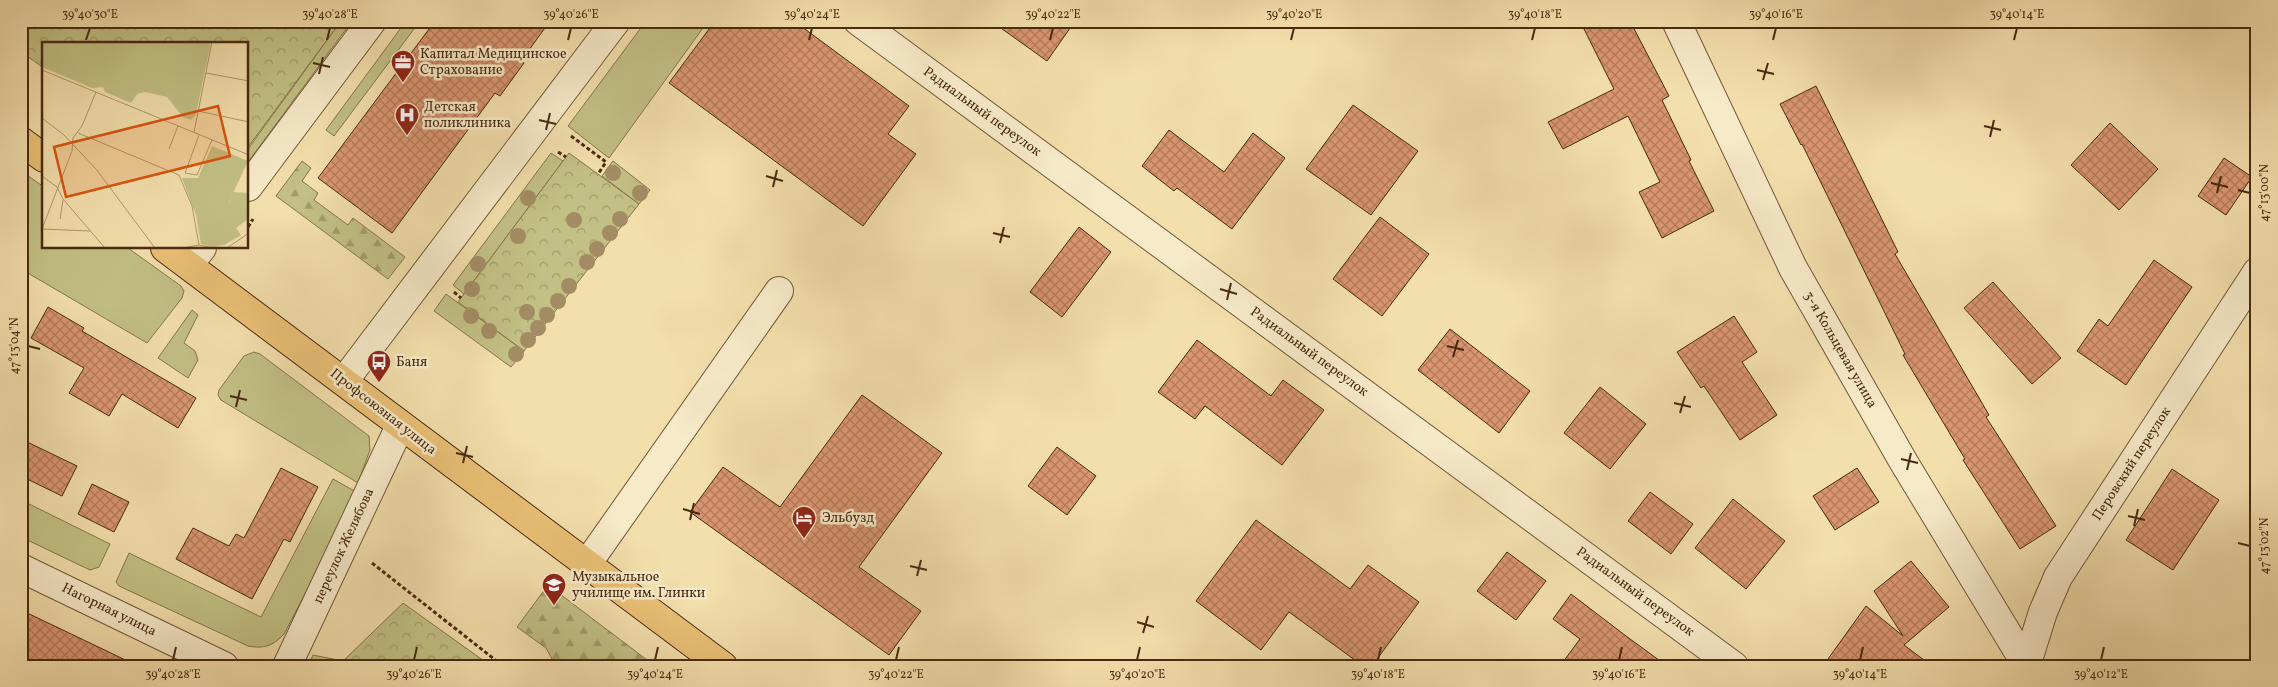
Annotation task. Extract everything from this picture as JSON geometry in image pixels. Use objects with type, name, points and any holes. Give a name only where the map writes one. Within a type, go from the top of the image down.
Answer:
[{"type":"main road","points":[[21,141],[42,157]]},
{"type":"main road","name":"Профсоюзная улица","points":[[168,249],[195,256],[400,426],[723,666]]},
{"type":"street","points":[[249,186],[372,21]]},
{"type":"street","points":[[344,381],[616,21]]},
{"type":"street","name":"Радиальный переулок","points":[[858,21],[1734,666]]},
{"type":"street","name":"3-я Кольцевая улица","points":[[1676,21],[1793,268],[1903,461],[2026,666]]},
{"type":"street","name":"Перовский переулок","points":[[2026,666],[2043,612],[2058,577],[2257,272]]},
{"type":"street","points":[[587,564],[779,292]]},
{"type":"street","name":"переулок Желябова","points":[[287,666],[400,426]]},
{"type":"street","name":"Нагорная улица","points":[[21,568],[224,666]]},
{"type":"path","points":[[573,130],[569,135],[606,162],[598,174]]},
{"type":"path","points":[[345,544],[503,666]]},
{"type":"green space","points":[[21,21],[341,21],[249,146],[249,42],[42,42],[42,67],[21,52]]},
{"type":"green space","points":[[341,21],[352,21],[249,161],[249,148]]},
{"type":"green space","points":[[406,21],[420,21],[334,136],[326,130]]},
{"type":"green space","points":[[646,21],[708,21],[609,158],[568,126]]},
{"type":"green space","points":[[551,153],[563,161],[464,294],[453,285]]},
{"type":"green space","points":[[569,153],[639,204],[524,351],[458,302]]},
{"type":"green space","points":[[302,161],[311,168],[302,181],[318,193],[314,200],[348,225],[353,218],[405,257],[388,279],[276,196]]},
{"type":"green space","points":[[613,161],[650,190],[639,204],[602,176]]},
{"type":"green space","points":[[21,171],[42,186],[42,249],[129,249],[181,286],[184,291],[182,298],[147,343],[21,269]]},
{"type":"green space","points":[[446,294],[524,351],[511,367],[434,311]]},
{"type":"green space","points":[[192,310],[198,315],[184,343],[195,351],[198,360],[188,378],[158,358]]},
{"type":"green space","points":[[254,352],[260,354],[369,436],[370,450],[358,483],[221,400],[218,395],[219,390],[244,356]]},
{"type":"green space","points":[[333,479],[358,493],[284,634],[272,644],[264,647],[248,646],[119,586],[116,582],[129,553],[261,617]]},
{"type":"green space","points":[[21,500],[110,544],[99,567],[90,570],[21,537]]},
{"type":"green space","name":"Музыкальное училище им. Глинки","points":[[548,585],[655,666],[556,666],[546,648],[517,627]]},
{"type":"green space","points":[[403,603],[491,666],[308,666],[313,655],[343,661]]},
{"type":"building","name":"Детская поликлиника","points":[[435,21],[550,21],[521,61],[524,63],[500,96],[495,93],[392,233],[318,178]]},
{"type":"building","points":[[715,21],[794,21],[909,106],[888,134],[916,154],[863,226],[669,83]]},
{"type":"building","points":[[991,21],[1075,21],[1047,61]]},
{"type":"building","points":[[1580,21],[1630,21],[1669,96],[1662,100],[1714,211],[1662,238],[1639,192],[1660,182],[1628,116],[1563,149],[1548,122],[1614,89]]},
{"type":"building","points":[[1816,86],[1898,252],[1895,254],[1989,415],[1986,417],[2056,526],[2020,549],[1963,460],[1965,459],[1903,355],[1905,354],[1802,144],[1780,104]]},
{"type":"building","points":[[1353,105],[1418,151],[1371,215],[1306,169]]},
{"type":"building","points":[[2110,123],[2158,169],[2119,210],[2071,165]]},
{"type":"building","points":[[1169,130],[1224,172],[1253,133],[1285,158],[1232,229],[1177,188],[1174,191],[1142,166]]},
{"type":"building","points":[[2224,158],[2252,177],[2226,215],[2198,196]]},
{"type":"building","points":[[1380,217],[1429,254],[1382,316],[1333,279]]},
{"type":"building","points":[[1079,227],[1111,252],[1062,317],[1030,292]]},
{"type":"building","points":[[2154,260],[2192,287],[2126,385],[2077,351],[2099,319],[2108,326]]},
{"type":"building","points":[[1993,282],[2061,358],[2032,384],[1964,308]]},
{"type":"building","points":[[48,307],[84,328],[82,331],[196,398],[178,428],[122,394],[109,416],[69,393],[84,368],[31,338]]},
{"type":"building","points":[[1734,316],[1757,352],[1742,362],[1777,415],[1740,440],[1704,386],[1701,388],[1677,352]]},
{"type":"building","points":[[1450,329],[1530,391],[1499,433],[1418,370]]},
{"type":"building","points":[[1197,340],[1271,396],[1283,380],[1324,410],[1282,465],[1205,406],[1195,419],[1158,392]]},
{"type":"building","points":[[1600,387],[1646,424],[1610,469],[1564,433]]},
{"type":"building","name":"Эльбузд","points":[[862,395],[942,453],[859,567],[921,611],[889,655],[690,512],[723,467],[780,507]]},
{"type":"building","points":[[21,439],[77,466],[62,496],[21,476]]},
{"type":"building","points":[[1057,447],[1096,476],[1067,515],[1028,486]]},
{"type":"building","points":[[281,468],[318,487],[290,542],[284,539],[252,599],[176,559],[193,528],[229,546],[236,534],[244,538]]},
{"type":"building","points":[[1857,468],[1879,502],[1835,530],[1813,496]]},
{"type":"building","points":[[2172,469],[2219,500],[2173,570],[2126,540]]},
{"type":"building","points":[[92,484],[129,502],[114,532],[78,514]]},
{"type":"building","points":[[1650,492],[1693,524],[1671,554],[1628,521]]},
{"type":"building","points":[[1733,499],[1785,541],[1746,589],[1695,548]]},
{"type":"building","points":[[1256,520],[1350,589],[1368,565],[1419,602],[1372,666],[1363,666],[1289,612],[1261,650],[1196,601]]},
{"type":"building","points":[[1507,552],[1546,581],[1516,620],[1477,591]]},
{"type":"building","points":[[1911,561],[1949,607],[1904,645],[1932,666],[1823,666],[1866,606],[1903,636],[1874,591]]},
{"type":"building","points":[[1571,594],[1667,666],[1560,666],[1580,639],[1553,619]]},
{"type":"building","points":[[21,610],[138,666],[21,666]]},
{"type":"place","name":"Капитал Медицинское Страхование","points":[[403,83]]},
{"type":"place","name":"Детская поликлиника","points":[[407,136]]},
{"type":"place","name":"Баня","points":[[379,383]]},
{"type":"place","name":"Эльбузд","points":[[804,539]]},
{"type":"place","name":"Музыкальное училище им. Глинки","points":[[554,606]]}]
